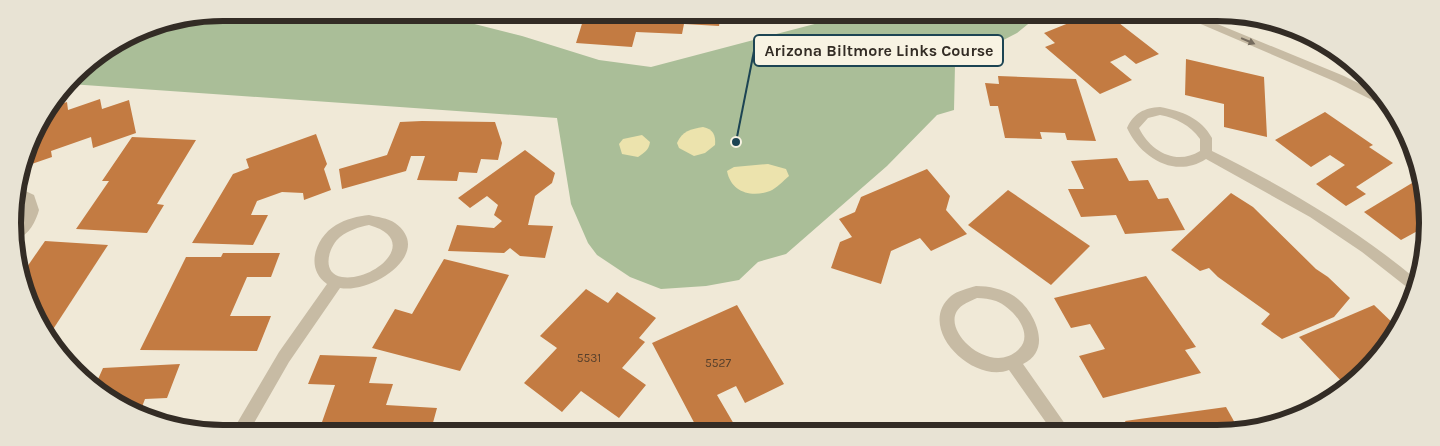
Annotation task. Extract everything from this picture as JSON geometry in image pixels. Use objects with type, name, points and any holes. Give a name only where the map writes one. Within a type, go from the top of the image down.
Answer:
[{"type":"street","points":[[1199,21],[1340,79],[1374,96]]},
{"type":"street","points":[[1160,111],[1183,117],[1193,123],[1206,138],[1206,153],[1199,159],[1189,162],[1164,159],[1142,146],[1134,128],[1136,121],[1142,115],[1160,111]]},
{"type":"street","points":[[1206,153],[1284,193],[1347,235],[1410,283]]},
{"type":"street","points":[[21,228],[30,219],[33,210],[32,202],[28,196],[23,195]]},
{"type":"street","points":[[369,220],[392,226],[398,233],[400,252],[385,271],[361,283],[348,284],[336,282],[326,276],[321,268],[320,257],[324,246],[332,236],[356,222],[369,220]]},
{"type":"street","points":[[244,425],[284,358],[336,282]]},
{"type":"street","points":[[976,292],[1002,296],[1014,304],[1030,324],[1032,336],[1030,347],[1024,356],[1014,363],[1000,366],[985,364],[970,358],[958,348],[950,336],[947,324],[948,312],[954,302],[964,295],[976,292]]},
{"type":"street","points":[[1014,363],[1058,425]]},
{"type":"green space","points":[[223,21],[463,21],[522,36],[599,60],[651,67],[826,21],[1032,21],[1017,33],[955,65],[954,110],[937,115],[887,166],[786,254],[758,262],[739,280],[706,286],[661,289],[630,277],[597,255],[588,243],[571,204],[557,118],[76,84],[100,63],[134,42],[171,28]]},
{"type":"sand","points":[[703,127],[713,133],[715,145],[705,153],[694,156],[679,148],[677,143],[684,133]]},
{"type":"sand","points":[[642,135],[650,142],[646,151],[638,157],[622,154],[619,144],[623,139]]},
{"type":"sand","points":[[768,164],[786,169],[789,176],[775,188],[763,193],[743,192],[733,184],[727,171],[734,167]]},
{"type":"building","points":[[583,21],[720,21],[719,26],[684,24],[682,34],[636,32],[632,47],[576,43]]},
{"type":"building","points":[[1074,21],[1116,21],[1159,54],[1136,64],[1125,55],[1110,62],[1132,80],[1100,94],[1045,47],[1055,43],[1044,33]]},
{"type":"building","points":[[1186,59],[1264,77],[1267,137],[1224,127],[1224,104],[1185,95]]},
{"type":"building","points":[[998,76],[1076,79],[1096,141],[1067,140],[1065,133],[1040,132],[1042,139],[1005,138],[998,106],[990,106],[985,83],[999,84]]},
{"type":"building","points":[[100,99],[102,109],[129,100],[136,133],[93,148],[91,137],[51,151],[52,157],[30,165],[42,134],[55,111],[60,104],[67,102],[68,110]]},
{"type":"building","points":[[1325,112],[1373,145],[1369,147],[1393,163],[1356,187],[1366,194],[1346,206],[1316,184],[1345,165],[1330,155],[1311,167],[1275,140]]},
{"type":"building","points":[[400,122],[495,122],[502,143],[498,160],[481,159],[477,173],[459,172],[457,181],[417,180],[425,156],[411,156],[406,171],[342,189],[339,169],[387,155]]},
{"type":"building","points":[[316,134],[327,164],[324,169],[331,190],[304,200],[303,193],[282,192],[257,201],[251,215],[268,215],[253,245],[192,243],[233,174],[249,168],[246,159]]},
{"type":"building","points":[[132,137],[196,140],[157,204],[164,205],[147,233],[76,229],[109,181],[102,181]]},
{"type":"building","points":[[525,150],[555,173],[552,183],[535,196],[528,225],[553,226],[545,258],[520,256],[510,248],[504,253],[448,251],[457,225],[494,228],[502,221],[494,215],[498,205],[487,196],[470,208],[458,198]]},
{"type":"building","points":[[1117,158],[1129,181],[1148,180],[1158,199],[1168,198],[1185,230],[1125,234],[1116,215],[1081,217],[1068,189],[1084,189],[1071,161]]},
{"type":"building","points":[[927,169],[950,196],[946,210],[967,234],[931,251],[920,238],[891,251],[881,284],[831,268],[840,242],[852,237],[839,219],[855,212],[861,197]]},
{"type":"building","points":[[1414,182],[1418,230],[1401,240],[1364,212]]},
{"type":"building","points":[[1008,190],[1090,246],[1051,285],[968,225]]},
{"type":"building","points":[[1231,193],[1253,207],[1316,269],[1328,277],[1350,298],[1334,317],[1282,339],[1261,324],[1270,314],[1218,277],[1209,268],[1200,271],[1171,250]]},
{"type":"building","points":[[45,241],[108,245],[52,331],[32,288],[26,268]]},
{"type":"building","points":[[223,253],[280,253],[271,277],[247,277],[230,316],[271,316],[257,351],[140,350],[186,257],[221,257]]},
{"type":"building","points":[[444,259],[509,275],[460,371],[372,348],[395,309],[412,314]]},
{"type":"building","points":[[1146,276],[1196,347],[1185,350],[1201,373],[1103,398],[1079,356],[1105,349],[1090,324],[1071,328],[1054,298]]},
{"type":"building","points":[[586,289],[608,303],[617,292],[656,318],[639,338],[645,342],[622,368],[646,385],[619,418],[581,391],[562,412],[524,383],[557,348],[540,336]]},
{"type":"building","points":[[737,305],[784,384],[745,403],[736,386],[717,395],[734,425],[695,425],[652,343]]},
{"type":"building","points":[[1374,305],[1393,323],[1369,356],[1342,382],[1299,337]]},
{"type":"building","points":[[320,355],[377,357],[369,383],[393,384],[386,405],[437,408],[432,425],[308,425],[309,422],[322,422],[335,385],[308,384]]},
{"type":"building","points":[[180,364],[167,398],[145,399],[142,407],[122,398],[97,381],[103,368]]},
{"type":"building","points":[[1226,407],[1235,424],[1127,425],[1125,421]]},
{"type":"place","name":"Arizona Biltmore Links Course","points":[[736,142]]}]
